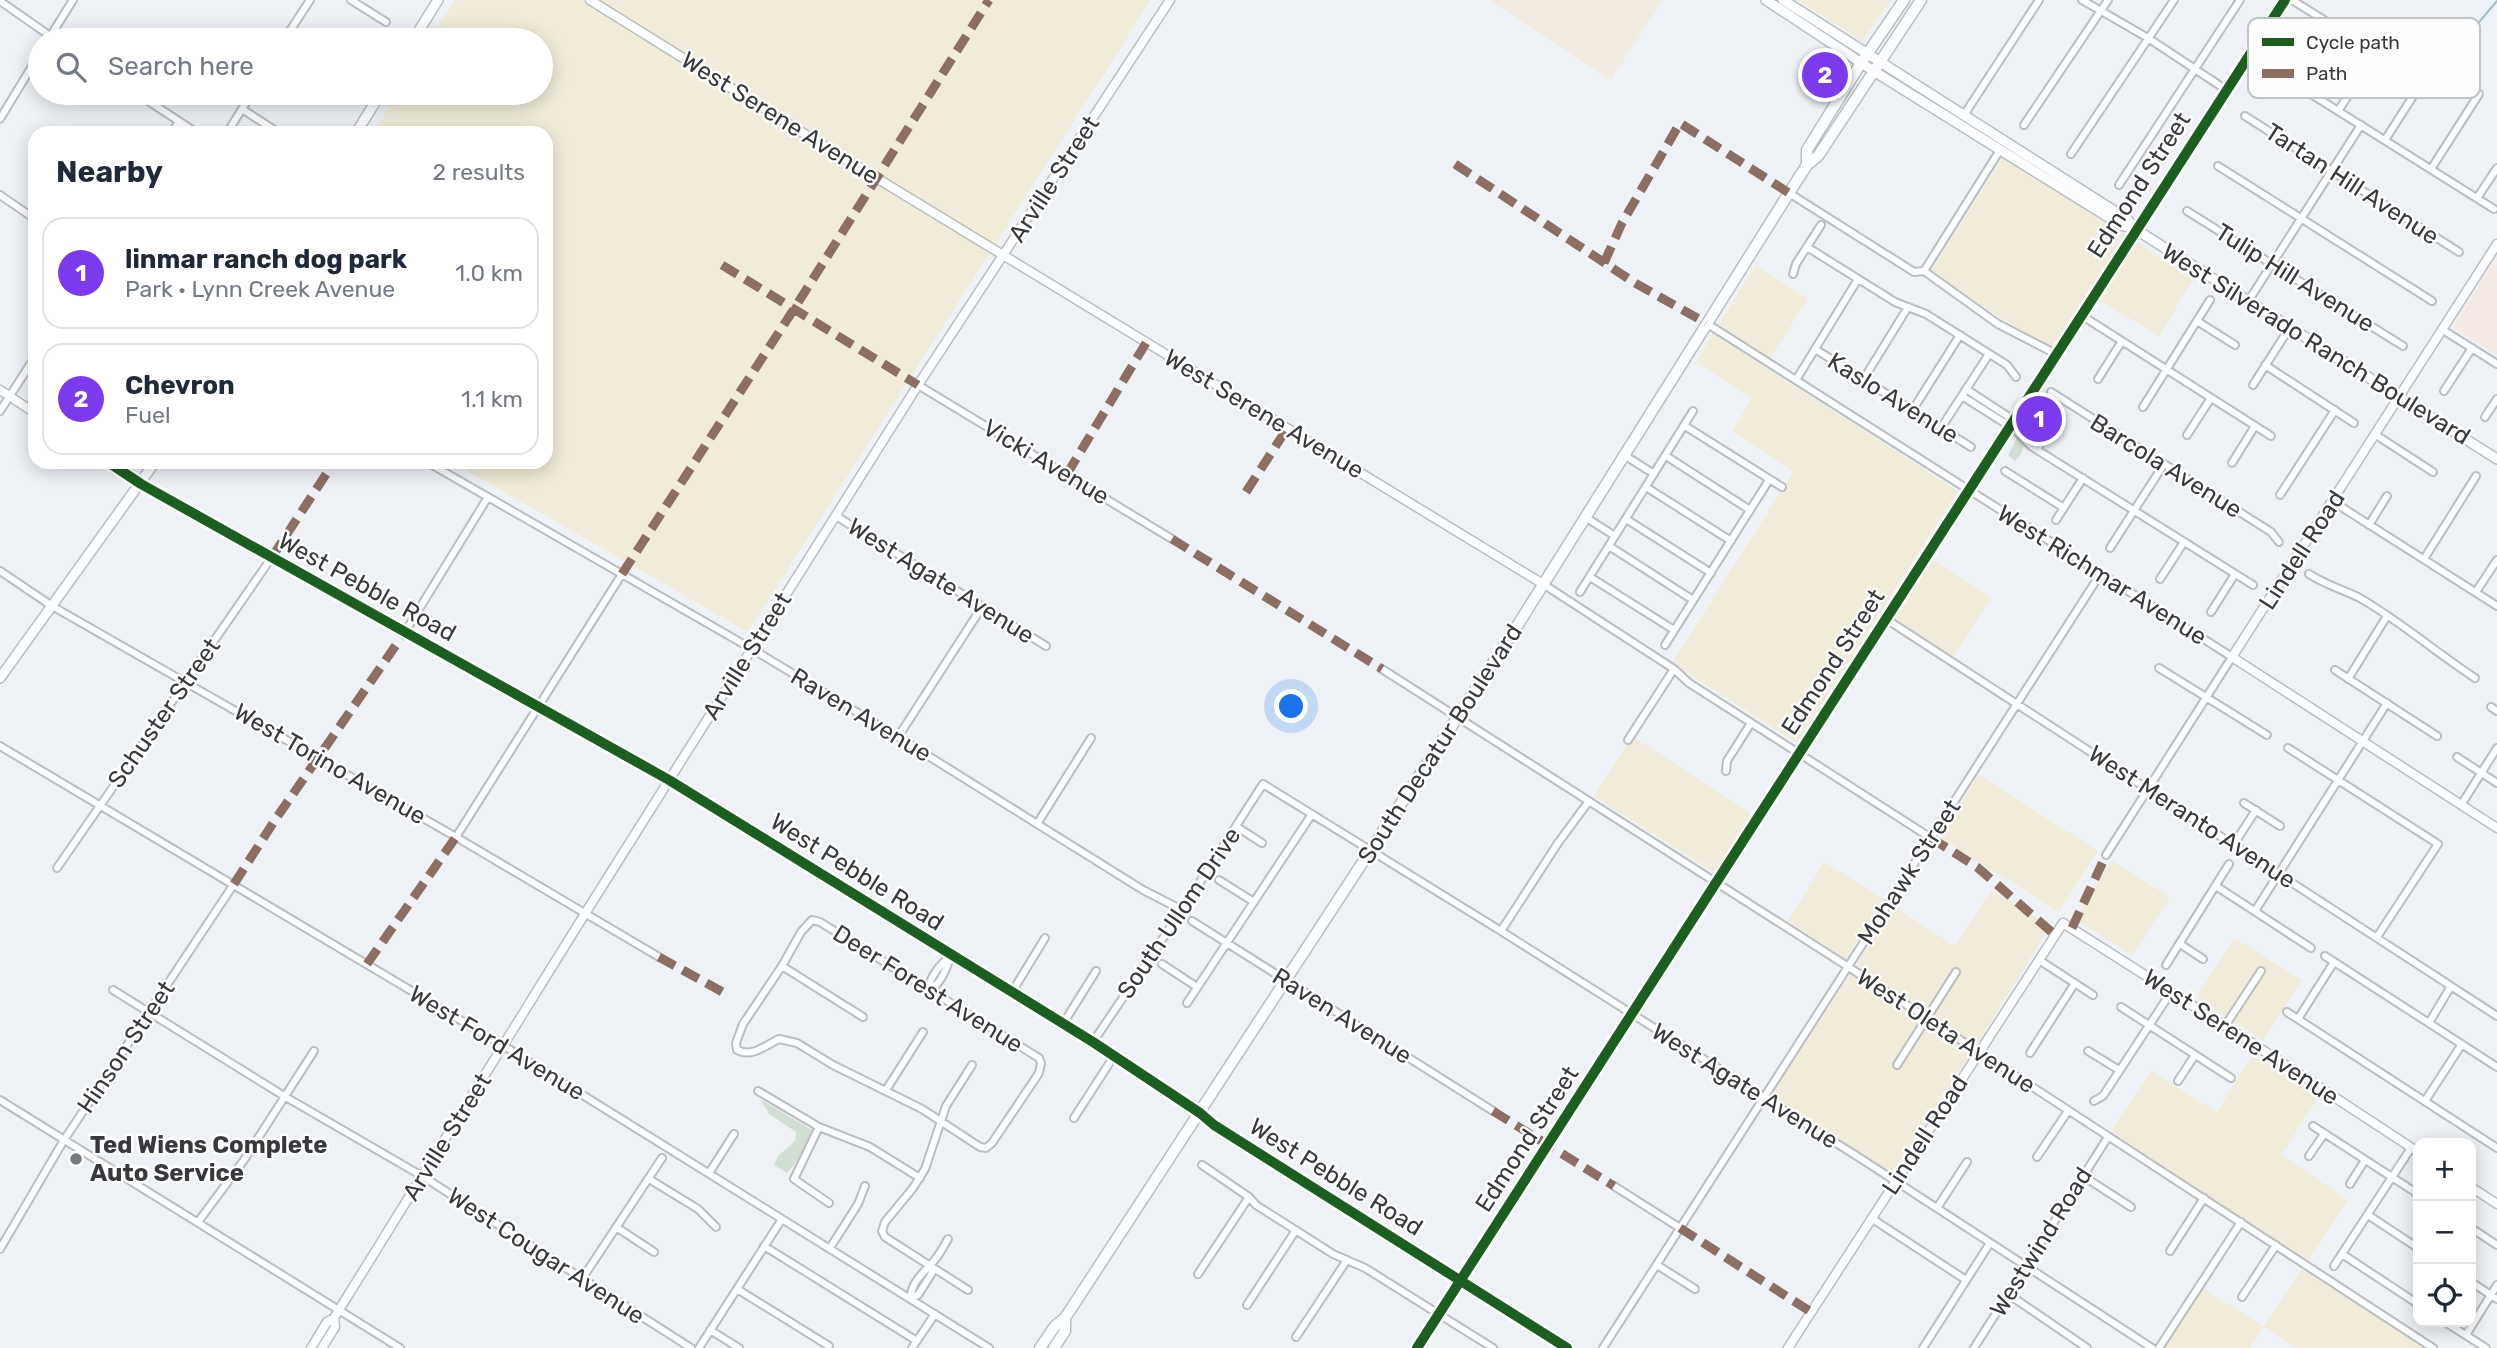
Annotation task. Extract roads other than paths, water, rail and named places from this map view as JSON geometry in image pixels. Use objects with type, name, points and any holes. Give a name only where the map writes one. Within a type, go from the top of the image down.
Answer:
[{"type":"main road","points":[[420,28],[438,0]]},
{"type":"main road","name":"West Silverado Ranch Boulevard","points":[[1766,0],[1964,115],[2127,219],[2135,229]]},
{"type":"main road","name":"West Silverado Ranch Boulevard","points":[[1783,0],[1864,59]]},
{"type":"main road","name":"South Decatur Boulevard","points":[[1807,165],[1807,150],[1904,0]]},
{"type":"main road","name":"South Decatur Boulevard","points":[[1040,1348],[1055,1326],[1065,1318],[1287,981],[1543,584],[1788,193],[1807,165],[1818,156],[1921,0]]},
{"type":"main road","name":"West Silverado Ranch Boulevard","points":[[1876,66],[2000,150],[2121,225],[2135,229],[2497,459]]},
{"type":"main road","points":[[360,126],[374,105]]},
{"type":"main road","points":[[0,678],[151,469]]},
{"type":"main road","name":"South Decatur Boulevard","points":[[1054,1348],[1065,1331],[1065,1318]]},
{"type":"street","points":[[58,28],[73,0]]},
{"type":"street","points":[[292,28],[310,0]]},
{"type":"street","points":[[351,0],[386,22]]},
{"type":"street","name":"West Serene Avenue","points":[[590,0],[1543,584],[1674,669],[1689,683],[1931,838]]},
{"type":"street","name":"Arville Street","points":[[311,1348],[327,1322],[337,1314],[918,385],[1170,0]]},
{"type":"street","points":[[1964,115],[2039,0]]},
{"type":"street","points":[[2082,0],[2148,38],[2225,89]]},
{"type":"street","points":[[2024,125],[2108,0]]},
{"type":"street","points":[[2071,153],[2174,0]]},
{"type":"street","points":[[2119,185],[2240,0]]},
{"type":"street","name":"Edmond Street","points":[[2273,18],[2285,0]]},
{"type":"street","points":[[2292,0],[2321,18]]},
{"type":"street","points":[[0,1],[37,28]]},
{"type":"street","name":"Edmond Street","points":[[1417,1348],[2248,56]]},
{"type":"street","points":[[0,120],[28,73]]},
{"type":"street","points":[[2317,98],[2494,209]]},
{"type":"street","points":[[2338,111],[2346,98]]},
{"type":"street","points":[[2385,140],[2412,98]]},
{"type":"street","points":[[2431,169],[2476,98]]},
{"type":"street","points":[[154,105],[186,126]]},
{"type":"street","points":[[231,126],[244,105]]},
{"type":"street","points":[[242,109],[268,126]]},
{"type":"street","name":"Tartan Hill Avenue","points":[[2245,116],[2459,253]]},
{"type":"street","points":[[176,126],[179,121]]},
{"type":"street","points":[[2249,300],[2361,125]]},
{"type":"street","points":[[1921,272],[2000,150]]},
{"type":"street","points":[[2218,166],[2432,301]]},
{"type":"street","points":[[2477,198],[2497,168]]},
{"type":"street","points":[[1788,193],[1914,272],[1921,272],[1998,324],[2056,354]]},
{"type":"street","points":[[0,195],[28,214]]},
{"type":"street","name":"Tulip Hill Avenue","points":[[2187,211],[2403,346]]},
{"type":"street","points":[[1793,274],[1796,264],[1821,225]]},
{"type":"street","name":"Lindell Road","points":[[2106,855],[2497,244]]},
{"type":"street","points":[[1807,247],[1895,302],[1926,314],[1960,335],[2007,365],[2016,377]]},
{"type":"street","points":[[1796,380],[1858,279]]},
{"type":"street","points":[[2143,407],[2210,300]]},
{"type":"street","points":[[1863,380],[1909,307]]},
{"type":"street","points":[[2081,315],[2271,436]]},
{"type":"street","points":[[2197,321],[2235,345]]},
{"type":"street","name":"West Richmar Avenue","points":[[1706,323],[2497,828]]},
{"type":"street","points":[[2253,385],[2290,327]]},
{"type":"street","points":[[2443,330],[2497,365]]},
{"type":"street","points":[[1912,411],[1960,335]]},
{"type":"street","points":[[2098,379],[2122,341]]},
{"type":"street","points":[[2444,391],[2472,348]]},
{"type":"street","name":"Kaslo Avenue","points":[[1815,349],[1972,447]]},
{"type":"street","points":[[1941,428],[1989,354]]},
{"type":"street","points":[[2265,365],[2354,422]]},
{"type":"street","points":[[0,411],[28,368]]},
{"type":"street","name":"Vicki Avenue","points":[[918,385],[1172,539]]},
{"type":"street","points":[[0,390],[28,408]]},
{"type":"street","points":[[1964,392],[2012,423],[2028,443],[2252,585]]},
{"type":"street","name":"Barcola Avenue","points":[[2051,392],[2271,533],[2279,542]]},
{"type":"street","points":[[2187,435],[2211,398]]},
{"type":"street","points":[[2485,417],[2497,399]]},
{"type":"street","points":[[2280,495],[2334,410]]},
{"type":"street","points":[[1580,592],[1693,411]]},
{"type":"street","points":[[1685,426],[1782,487]]},
{"type":"street","points":[[2232,463],[2255,426]]},
{"type":"street","points":[[2376,435],[2433,472]]},
{"type":"street","points":[[1624,455],[1654,474]]},
{"type":"street","points":[[1666,456],[1750,510]]},
{"type":"street","points":[[2110,548],[2164,464]]},
{"type":"street","name":"West Pebble Road","points":[[118,469],[669,780],[1093,1042],[1214,1125],[1567,1348]]},
{"type":"street","name":"Raven Avenue","points":[[439,469],[752,649],[1143,890],[1182,910]]},
{"type":"street","points":[[2005,471],[2064,508]]},
{"type":"street","points":[[2424,558],[2476,477]]},
{"type":"street","points":[[2056,520],[2083,478]]},
{"type":"street","points":[[1665,645],[1769,480]]},
{"type":"street","points":[[1646,487],[1731,541]]},
{"type":"street","points":[[2370,525],[2387,496]]},
{"type":"street","points":[[405,632],[488,497]]},
{"type":"street","points":[[2332,501],[2497,606]]},
{"type":"street","name":"West Agate Avenue","points":[[836,516],[1045,646]]},
{"type":"street","points":[[1585,517],[1615,536]]},
{"type":"street","points":[[1626,519],[1710,573]]},
{"type":"street","points":[[2160,579],[2184,542]]},
{"type":"street","points":[[1609,546],[1693,600]]},
{"type":"street","name":"Schuster Street","points":[[57,868],[272,557]]},
{"type":"street","points":[[2476,593],[2497,560]]},
{"type":"street","name":"West Torino Avenue","points":[[0,571],[52,606],[586,912],[659,957]]},
{"type":"street","name":"Mohawk Street","points":[[1603,1348],[2101,573]]},
{"type":"street","points":[[2309,573],[2318,580],[2357,597],[2475,678]]},
{"type":"street","points":[[456,837],[622,574]]},
{"type":"street","points":[[2211,612],[2235,574]]},
{"type":"street","points":[[1590,577],[1674,630]]},
{"type":"street","points":[[898,737],[982,607]]},
{"type":"street","points":[[2348,679],[2387,616]]},
{"type":"street","name":"West Meranto Avenue","points":[[1886,619],[2497,1016]]},
{"type":"street","points":[[2159,668],[2267,735]]},
{"type":"street","points":[[1382,669],[1457,718]]},
{"type":"street","points":[[1628,740],[1674,669]]},
{"type":"street","points":[[2335,670],[2437,736]]},
{"type":"street","points":[[2255,911],[2387,703]]},
{"type":"street","name":"West Oleta Avenue","points":[[1457,718],[1847,966],[2433,1348]]},
{"type":"street","points":[[1726,771],[1727,761],[1751,723]]},
{"type":"street","points":[[1037,824],[1091,738]]},
{"type":"street","name":"West Ford Avenue","points":[[0,746],[504,1046],[989,1348]]},
{"type":"street","points":[[2288,748],[2438,844],[2377,937]]},
{"type":"street","points":[[2461,805],[2497,748]]},
{"type":"street","points":[[2457,757],[2497,783]]},
{"type":"street","name":"West Agate Avenue","points":[[1263,784],[1763,1097],[2152,1348]]},
{"type":"street","name":"South Ullom Drive","points":[[1093,1042],[1263,784]]},
{"type":"street","points":[[1501,931],[1558,843],[1589,801]]},
{"type":"street","points":[[2244,803],[2280,826]]},
{"type":"street","points":[[2234,845],[2256,810]]},
{"type":"street","points":[[1186,1003],[1312,814]]},
{"type":"street","points":[[1237,827],[1262,843]]},
{"type":"street","points":[[2166,965],[2229,864]]},
{"type":"street","points":[[1219,880],[1254,902]]},
{"type":"street","name":"Hinson Street","points":[[0,1249],[64,1140],[234,884]]},
{"type":"street","points":[[2216,886],[2311,948]]},
{"type":"street","name":"Deer Forest Avenue","points":[[782,965],[801,932],[812,920],[820,922],[1039,1058],[1039,1073],[986,1148],[980,1147],[939,1121]]},
{"type":"street","name":"Raven Avenue","points":[[1192,920],[1493,1111]]},
{"type":"street","name":"West Serene Avenue","points":[[2063,923],[2413,1149]]},
{"type":"street","name":"Lindell Road","points":[[1788,1348],[2063,923]]},
{"type":"street","points":[[1012,992],[1045,938]]},
{"type":"street","points":[[2180,944],[2203,959]]},
{"type":"street","points":[[929,990],[939,982],[951,955]]},
{"type":"street","points":[[2325,956],[2497,1067]]},
{"type":"street","points":[[2039,960],[2093,995]]},
{"type":"street","points":[[2298,1019],[2334,962]]},
{"type":"street","points":[[1162,964],[1197,987]]},
{"type":"street","points":[[863,1017],[782,965],[743,1024],[736,1043],[737,1050],[746,1054],[779,1039],[797,1043],[833,1065],[922,1109],[939,1121]]},
{"type":"street","points":[[1063,1024],[1096,971]]},
{"type":"street","points":[[2225,1026],[2261,971]]},
{"type":"street","points":[[1897,1065],[1956,972]]},
{"type":"street","points":[[2030,1053],[2075,983]]},
{"type":"street","points":[[2429,1023],[2451,986]]},
{"type":"street","name":"West Cougar Avenue","points":[[113,990],[284,1096],[422,1176],[691,1348]]},
{"type":"street","points":[[2094,1101],[2103,1096],[2171,992]]},
{"type":"street","points":[[2121,1007],[2231,1078]]},
{"type":"street","points":[[2287,1012],[2497,1148]]},
{"type":"street","points":[[886,1090],[923,1032]]},
{"type":"street","points":[[2425,1101],[2462,1044]]},
{"type":"street","points":[[198,1222],[244,1160],[314,1051]]},
{"type":"street","points":[[2088,1051],[2119,1070]]},
{"type":"street","points":[[2178,1081],[2195,1055]]},
{"type":"street","points":[[1074,1118],[1114,1056]]},
{"type":"street","points":[[968,1290],[885,1237],[882,1231],[885,1222],[920,1178],[932,1150],[939,1121],[972,1065]]},
{"type":"street","points":[[758,1091],[819,1127],[870,1147],[920,1178]]},
{"type":"street","points":[[0,1100],[198,1222],[337,1314],[400,1348]]},
{"type":"street","points":[[2037,1157],[2068,1111]]},
{"type":"street","points":[[2313,1126],[2413,1191]]},
{"type":"street","points":[[819,1127],[794,1179],[829,1203]]},
{"type":"street","points":[[709,1173],[734,1134]]},
{"type":"street","points":[[2309,1156],[2324,1134]]},
{"type":"street","name":"Westwind Road","points":[[1974,1348],[2108,1137]]},
{"type":"street","points":[[2334,1266],[2392,1177],[2413,1152]]},
{"type":"street","points":[[582,1279],[662,1158]]},
{"type":"street","points":[[2350,1184],[2365,1160]]},
{"type":"street","points":[[1937,1208],[1967,1162]]},
{"type":"street","points":[[1202,1165],[1249,1196],[1256,1205],[1333,1254],[1365,1268],[1493,1348]]},
{"type":"street","points":[[2083,1176],[2131,1207]]},
{"type":"street","points":[[649,1179],[698,1209],[716,1227]]},
{"type":"street","points":[[830,1248],[858,1204],[865,1185]]},
{"type":"street","points":[[1614,1186],[1680,1228]]},
{"type":"street","points":[[2476,1190],[2497,1204]]},
{"type":"street","points":[[1198,1274],[1249,1196]]},
{"type":"street","points":[[2169,1251],[2204,1198]]},
{"type":"street","points":[[2368,1215],[2413,1245]]},
{"type":"street","points":[[1871,1218],[1966,1280]]},
{"type":"street","points":[[699,1348],[782,1219]]},
{"type":"street","points":[[2159,1348],[2241,1222]]},
{"type":"street","points":[[616,1227],[654,1252]]},
{"type":"street","points":[[1247,1305],[1296,1230]]},
{"type":"street","points":[[2476,1231],[2497,1245]]},
{"type":"street","points":[[911,1298],[918,1295],[932,1273],[931,1266],[948,1240]]},
{"type":"street","points":[[1923,1348],[1990,1243]]},
{"type":"street","points":[[2242,1297],[2276,1245]]},
{"type":"street","points":[[764,1246],[915,1345],[935,1314]]},
{"type":"street","points":[[2342,1255],[2413,1301]]},
{"type":"street","points":[[1296,1337],[1347,1260]]},
{"type":"street","points":[[1657,1265],[1695,1289]]},
{"type":"street","points":[[2476,1285],[2494,1297]]},
{"type":"street","points":[[2466,1335],[2494,1297],[2497,1285]]},
{"type":"street","points":[[737,1289],[829,1346]]},
{"type":"street","points":[[2008,1294],[2087,1348]]},
{"type":"street","name":"Arville Street","points":[[322,1348],[335,1327],[337,1314]]},
{"type":"street","points":[[2453,1327],[2486,1348]]},
{"type":"street","points":[[710,1330],[739,1348]]},
{"type":"waterway","points":[[2480,21],[2497,1]]},
{"type":"place","name":"Chevron","points":[[1825,75]]},
{"type":"place","name":"linmar ranch dog park","points":[[2039,419]]},
{"type":"place","name":"Ted Wiens Complete Auto Service","points":[[76,1159]]}]
